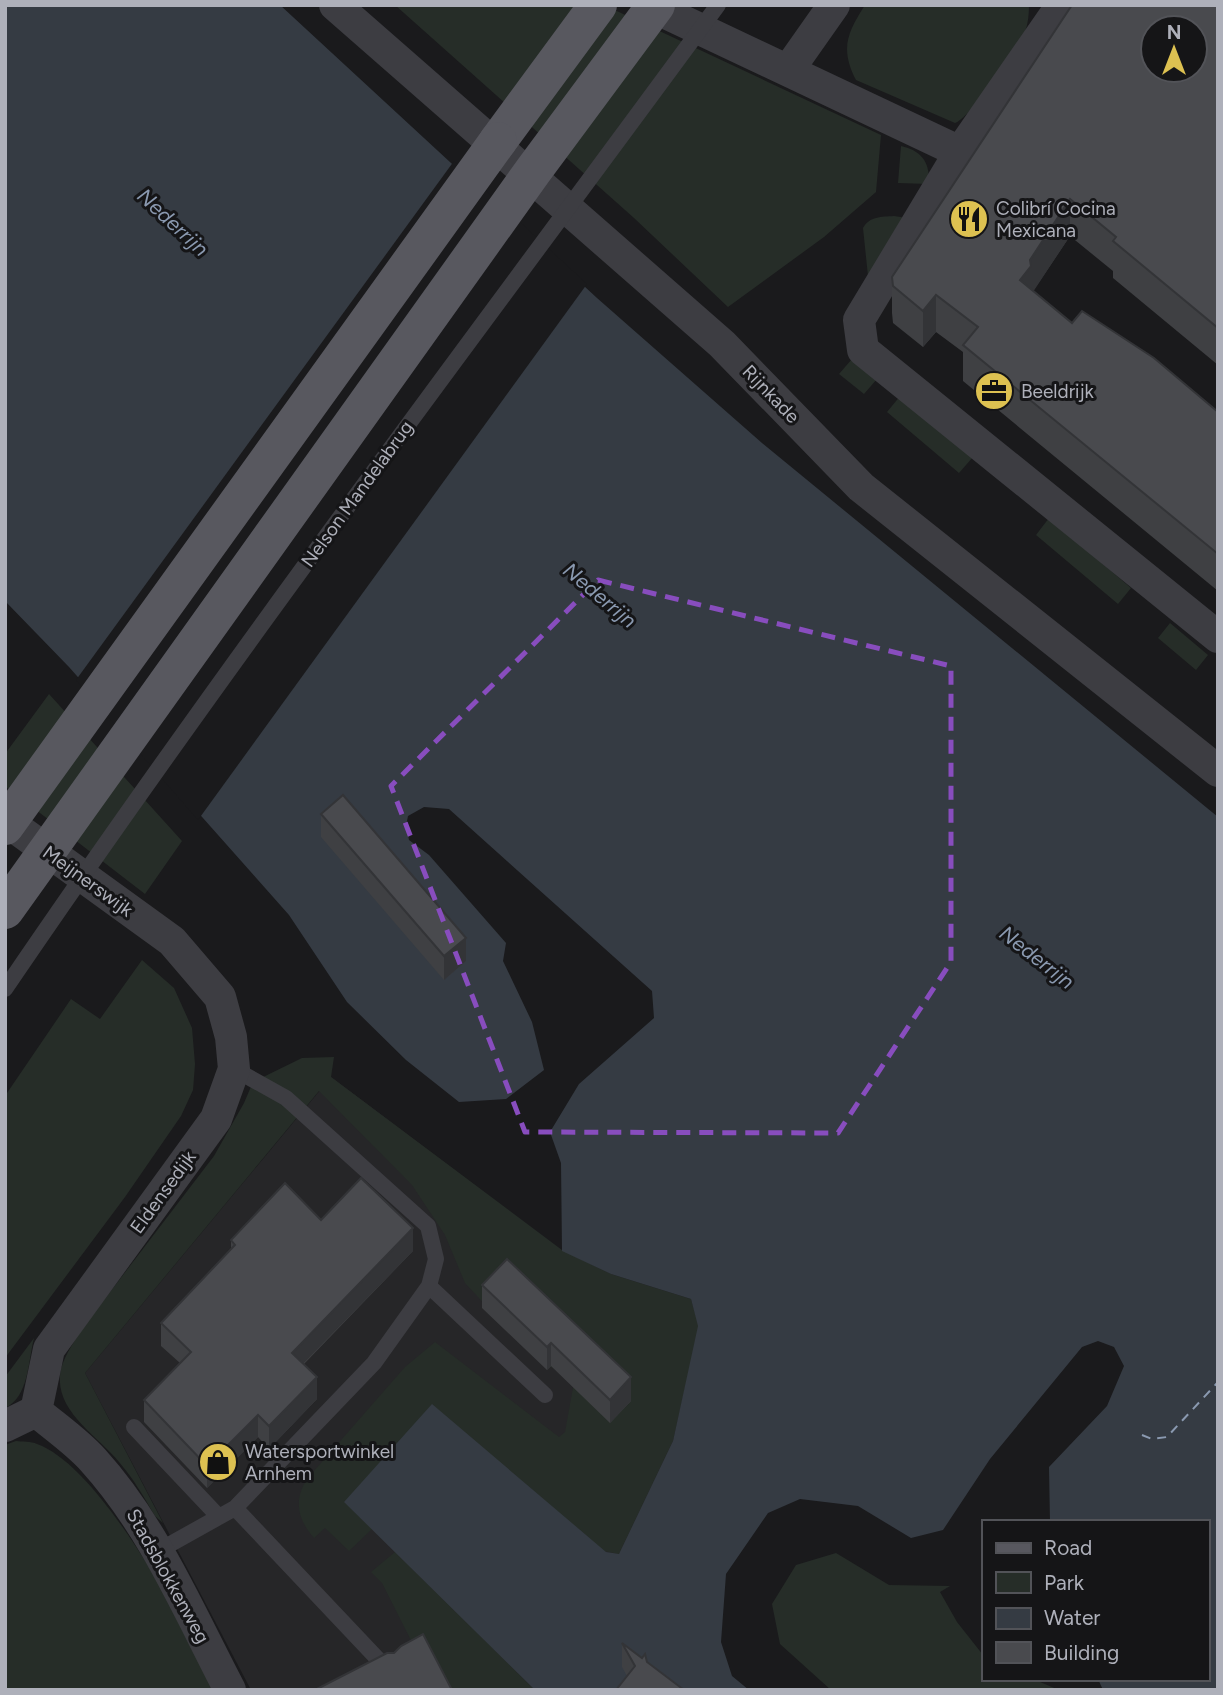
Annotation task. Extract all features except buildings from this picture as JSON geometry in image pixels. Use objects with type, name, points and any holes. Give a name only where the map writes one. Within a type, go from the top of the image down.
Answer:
[{"type":"main road","points":[[5,826],[598,5]]},
{"type":"main road","points":[[5,910],[533,171],[656,5]]},
{"type":"street","name":"Rijnkade","points":[[335,5],[722,344],[861,487],[1218,771]]},
{"type":"street","points":[[649,5],[960,152]]},
{"type":"street","points":[[789,69],[834,5]]},
{"type":"street","points":[[1062,5],[960,152],[859,320],[863,350],[1218,637]]},
{"type":"street","name":"Meijnerswijk","points":[[5,820],[172,941]]},
{"type":"street","name":"Eldensedijk","points":[[36,1411],[49,1349],[216,1119],[231,1085],[234,1069],[231,1037],[220,997],[172,941]]},
{"type":"street","points":[[5,1426],[36,1411]]},
{"type":"street","name":"Stadsblokkenweg","points":[[36,1411],[92,1458],[127,1500],[158,1551],[230,1690]]},
{"type":"lane","name":"Nelson Mandelabrug","points":[[5,989],[135,797],[568,204],[718,5]]},
{"type":"lane","points":[[158,1551],[235,1508],[374,1363],[429,1286],[436,1259],[428,1226],[286,1098],[234,1069]]},
{"type":"lane","points":[[429,1286],[545,1395]]},
{"type":"lane","points":[[134,1427],[219,1517]]},
{"type":"lane","points":[[235,1508],[391,1673]]},
{"type":"highlighted area","points":[[598,580],[951,666],[951,962],[838,1133],[525,1132],[391,786]]},
{"type":"shaded area","points":[[331,1077],[562,1251],[611,1274],[699,1326],[673,1441],[596,1690],[251,1690],[85,1373]]},
{"type":"green space","points":[[395,5],[604,5],[881,135],[876,192],[824,237],[728,307],[634,218]]},
{"type":"green space","points":[[865,5],[1029,5],[1026,29],[1014,52],[982,97],[955,123],[856,80],[848,59],[848,41]]},
{"type":"green space","points":[[901,146],[914,151],[923,159],[928,169],[929,184],[898,183]]},
{"type":"green space","points":[[894,216],[907,218],[868,276],[863,228],[872,219]]},
{"type":"green space","points":[[852,359],[877,379],[864,394],[839,374]]},
{"type":"green space","points":[[901,395],[973,457],[959,473],[887,412]]},
{"type":"green space","points":[[1049,518],[1131,588],[1118,604],[1036,535]]},
{"type":"green space","points":[[1170,623],[1208,655],[1196,670],[1158,638]]},
{"type":"green space","points":[[49,694],[182,841],[145,894],[5,786],[5,754]]},
{"type":"green space","points":[[142,960],[174,988],[192,1028],[195,1064],[193,1090],[181,1116],[125,1197],[5,1358],[5,1096],[71,999],[100,1019]]},
{"type":"green space","points":[[334,1057],[331,1077],[562,1250],[611,1274],[691,1299],[699,1326],[673,1441],[619,1554],[344,1501],[372,1529],[349,1551],[325,1528],[314,1538],[304,1524],[299,1503],[307,1479],[405,1367],[435,1342],[559,1437],[565,1432],[574,1382],[530,1353],[465,1283],[445,1235],[412,1185],[319,1091],[85,1373],[163,1523],[155,1516],[124,1468],[78,1421],[63,1397],[61,1369],[68,1352],[84,1326],[214,1156],[253,1082],[302,1058]]},
{"type":"green space","points":[[34,1338],[23,1387],[13,1403],[5,1408],[5,1377]]},
{"type":"green space","points":[[16,1441],[35,1443],[62,1459],[115,1516],[164,1591],[218,1690],[5,1690],[5,1445]]},
{"type":"green space","points":[[395,1552],[535,1690],[436,1690],[382,1583],[371,1572]]},
{"type":"green space","points":[[836,1553],[889,1585],[950,1586],[940,1592],[957,1622],[982,1654],[982,1681],[1038,1681],[1059,1690],[831,1690],[780,1644],[772,1604],[796,1565]]},
{"type":"water","name":"Nederrijn","points":[[5,5],[280,5],[597,298],[762,443],[1218,817],[1218,1690],[1103,1690],[1099,1681],[1209,1681],[1209,1520],[1050,1520],[1049,1467],[1107,1406],[1124,1366],[1114,1347],[1098,1341],[1082,1347],[990,1459],[943,1530],[911,1538],[858,1506],[800,1499],[768,1513],[726,1574],[721,1642],[732,1676],[749,1690],[535,1690],[344,1502],[432,1404],[606,1552],[619,1554],[673,1441],[698,1326],[691,1299],[611,1274],[562,1251],[561,1163],[550,1132],[579,1084],[654,1018],[652,991],[449,809],[424,807],[408,816],[406,826],[409,840],[429,855],[506,943],[503,961],[532,1022],[544,1070],[506,1099],[459,1102],[406,1060],[347,1002],[289,915],[69,667],[5,601]]},
{"type":"pier","points":[[454,161],[587,284],[198,820],[76,680]]},
{"type":"ferry route","points":[[1142,1435],[1152,1439],[1167,1437],[1218,1382]]},
{"type":"place","name":"Colibrí Cocina Mexicana","points":[[969,219]]},
{"type":"place","name":"Beeldrijk","points":[[994,391]]},
{"type":"place","name":"Watersportwinkel Arnhem","points":[[218,1462]]}]
